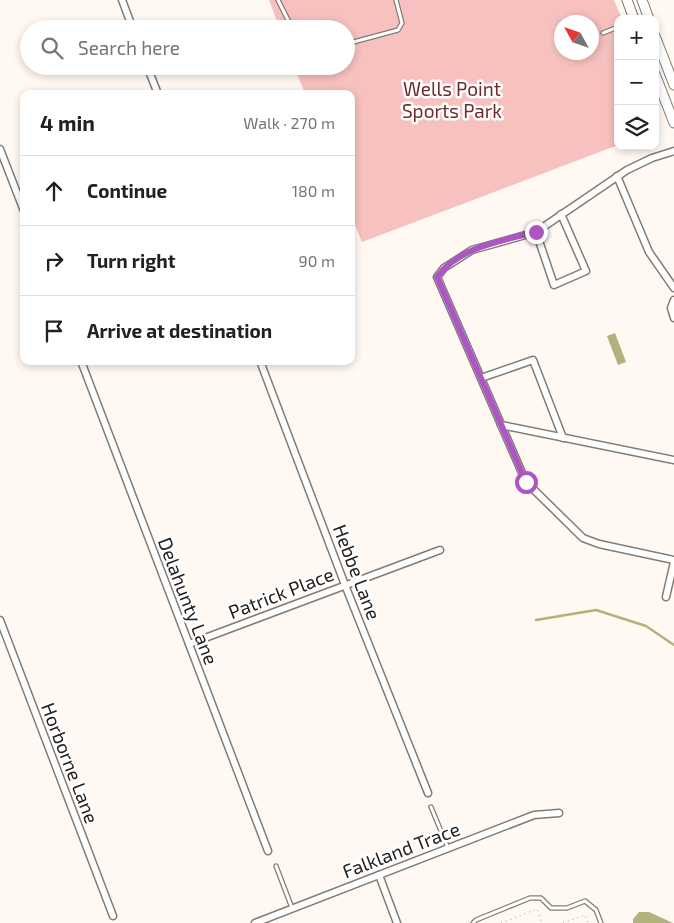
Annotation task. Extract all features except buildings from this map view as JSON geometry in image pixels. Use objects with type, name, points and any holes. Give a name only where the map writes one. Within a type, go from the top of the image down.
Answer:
[{"type":"main road","points":[[627,0],[633,15]]},
{"type":"main road","points":[[642,0],[648,15]]},
{"type":"main road","points":[[659,46],[674,85]]},
{"type":"main road","points":[[659,84],[674,123]]},
{"type":"street","points":[[122,0],[130,20]]},
{"type":"street","points":[[151,75],[156,90]]},
{"type":"street","points":[[0,149],[20,201]]},
{"type":"street","points":[[666,597],[674,561],[599,544],[583,538],[526,482],[437,277],[444,268],[472,250],[536,232],[626,170],[652,158],[674,151]]},
{"type":"street","points":[[617,176],[649,252],[674,288]]},
{"type":"street","points":[[536,232],[554,285],[586,271],[561,214]]},
{"type":"street","points":[[674,300],[671,308],[674,318]]},
{"type":"street","points":[[481,378],[534,360],[562,438]]},
{"type":"street","name":"Delahunty Lane","points":[[83,365],[268,851]]},
{"type":"street","name":"Hebbe Lane","points":[[262,365],[428,793]]},
{"type":"street","points":[[501,425],[674,460]]},
{"type":"street","name":"Patrick Place","points":[[189,644],[440,550]]},
{"type":"street","name":"Horborne Lane","points":[[0,620],[113,916]]},
{"type":"street","name":"Falkland Trace","points":[[255,923],[534,815],[559,813]]},
{"type":"street","points":[[378,875],[397,923]]},
{"type":"lane","points":[[278,0],[288,20]]},
{"type":"lane","points":[[355,42],[398,30],[402,23],[396,0]]},
{"type":"lane","points":[[603,33],[614,29]]},
{"type":"lane","points":[[431,807],[448,848]]},
{"type":"lane","points":[[276,866],[292,909]]},
{"type":"lane","points":[[473,923],[476,920],[530,898],[541,898],[552,908],[566,908],[585,902],[596,910],[601,923]]},
{"type":"path","points":[[500,923],[537,909],[542,923]]},
{"type":"path","points":[[563,923],[585,915],[588,923]]},
{"type":"green space","name":"Wells Point Sports Park","points":[[269,0],[614,0],[620,15],[614,15],[614,147],[362,242],[355,225],[355,90],[303,90],[298,75],[355,75],[355,20],[277,20]]},
{"type":"shaded area","points":[[615,333],[626,362],[618,365],[607,336]]},
{"type":"shaded area","points":[[639,912],[649,912],[673,923],[633,923],[633,919]]},
{"type":"waterway","points":[[536,620],[596,610],[646,626],[674,645]]},
{"type":"route","points":[[526,482],[437,277],[444,268],[472,250],[536,232]]}]
